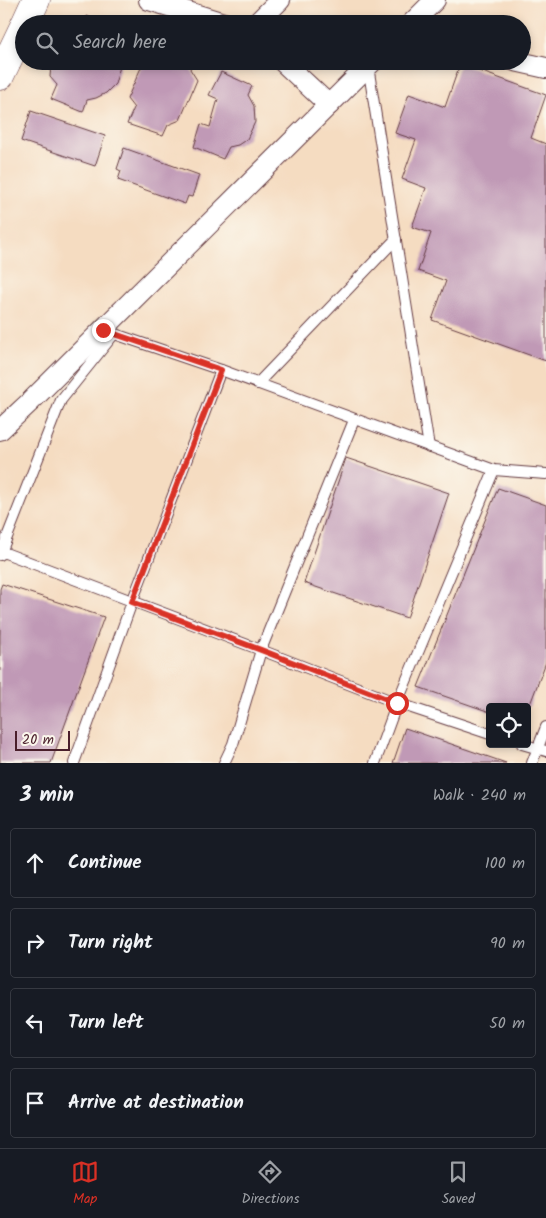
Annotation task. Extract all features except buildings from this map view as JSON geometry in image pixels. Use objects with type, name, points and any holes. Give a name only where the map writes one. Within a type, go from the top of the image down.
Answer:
[{"type":"street","points":[[29,15],[36,0]]},
{"type":"street","points":[[149,0],[198,15]]},
{"type":"street","points":[[265,15],[280,0]]},
{"type":"street","points":[[420,15],[435,0]]},
{"type":"street","points":[[0,76],[15,44]]},
{"type":"street","points":[[531,65],[546,68]]},
{"type":"street","points":[[292,70],[329,105]]},
{"type":"street","points":[[0,430],[108,332],[365,70]]},
{"type":"lane","points":[[372,70],[429,447]]},
{"type":"lane","points":[[256,384],[396,239]]},
{"type":"lane","points":[[486,733],[397,703],[261,650],[0,553],[61,400],[108,332],[221,370],[494,470],[546,474]]},
{"type":"lane","points":[[74,763],[132,602],[221,370]]},
{"type":"lane","points":[[224,763],[233,744],[261,650],[354,420]]},
{"type":"lane","points":[[375,763],[397,703],[494,470]]},
{"type":"lane","points":[[532,763],[542,750],[546,727]]},
{"type":"route","points":[[103,330],[221,370],[132,602],[397,703]]}]
